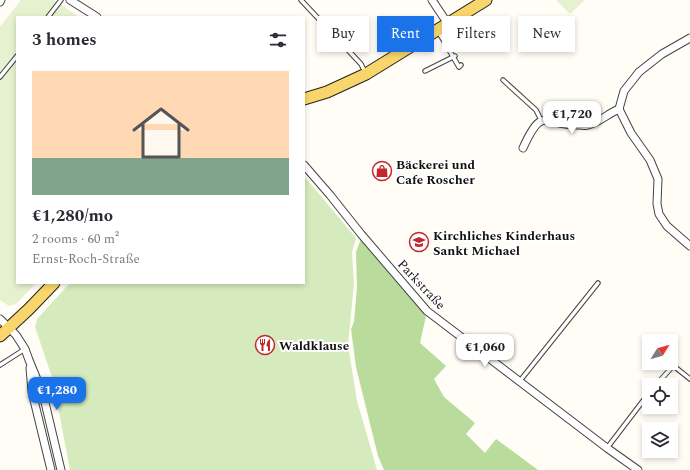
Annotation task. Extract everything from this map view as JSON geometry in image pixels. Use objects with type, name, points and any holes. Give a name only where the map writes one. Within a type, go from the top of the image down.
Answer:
[{"type":"main road","points":[[461,16],[486,0]]},
{"type":"main road","points":[[305,99],[327,92],[366,74],[442,28]]},
{"type":"main road","points":[[0,336],[10,328],[53,284]]},
{"type":"street","points":[[70,0],[95,16]]},
{"type":"street","points":[[432,0],[443,16]]},
{"type":"street","points":[[523,148],[532,129],[541,120],[572,125],[588,125],[618,109],[624,91],[639,72],[662,54],[690,38]]},
{"type":"street","points":[[618,109],[631,133],[650,160],[658,179],[657,204],[659,214],[667,226],[690,246]]},
{"type":"street","name":"Parkstraße","points":[[305,166],[361,234],[428,311],[638,470]]},
{"type":"street","points":[[0,319],[10,328],[24,349],[43,394],[62,470]]},
{"type":"street","points":[[29,360],[32,392],[51,470]]},
{"type":"lane","points":[[49,16],[61,0]]},
{"type":"lane","points":[[301,0],[361,64],[366,74]]},
{"type":"lane","points":[[438,30],[442,38]]},
{"type":"lane","points":[[450,52],[459,67],[461,65]]},
{"type":"lane","points":[[0,77],[16,57]]},
{"type":"lane","points":[[425,71],[454,57]]},
{"type":"lane","points":[[503,80],[536,110],[541,120]]},
{"type":"lane","points":[[520,382],[598,283]]},
{"type":"lane","points":[[0,365],[24,349]]},
{"type":"lane","points":[[678,369],[690,379]]},
{"type":"lane","points":[[661,378],[667,370]]},
{"type":"lane","points":[[607,448],[642,402]]},
{"type":"green space","points":[[21,0],[54,0],[78,16],[16,16],[16,284],[35,284],[16,304],[9,306],[0,300],[0,27]]},
{"type":"green space","points":[[556,0],[583,0],[584,1],[570,14]]},
{"type":"green space","points":[[305,177],[356,238],[352,252],[354,284],[348,345],[357,401],[377,470],[70,470],[53,380],[35,327],[37,319],[69,284],[305,284]]},
{"type":"green space","points":[[361,239],[426,316],[420,343],[446,366],[434,379],[444,397],[475,423],[466,434],[485,453],[496,439],[538,470],[384,470],[378,456],[356,367],[351,329],[354,322],[357,287],[356,252]]},
{"type":"place","name":"Bäckerei und Cafe Roscher","points":[[382,171]]},
{"type":"place","name":"Kirchliches Kinderhaus Sankt Michael","points":[[419,242]]},
{"type":"place","name":"Waldklause","points":[[265,345]]}]
